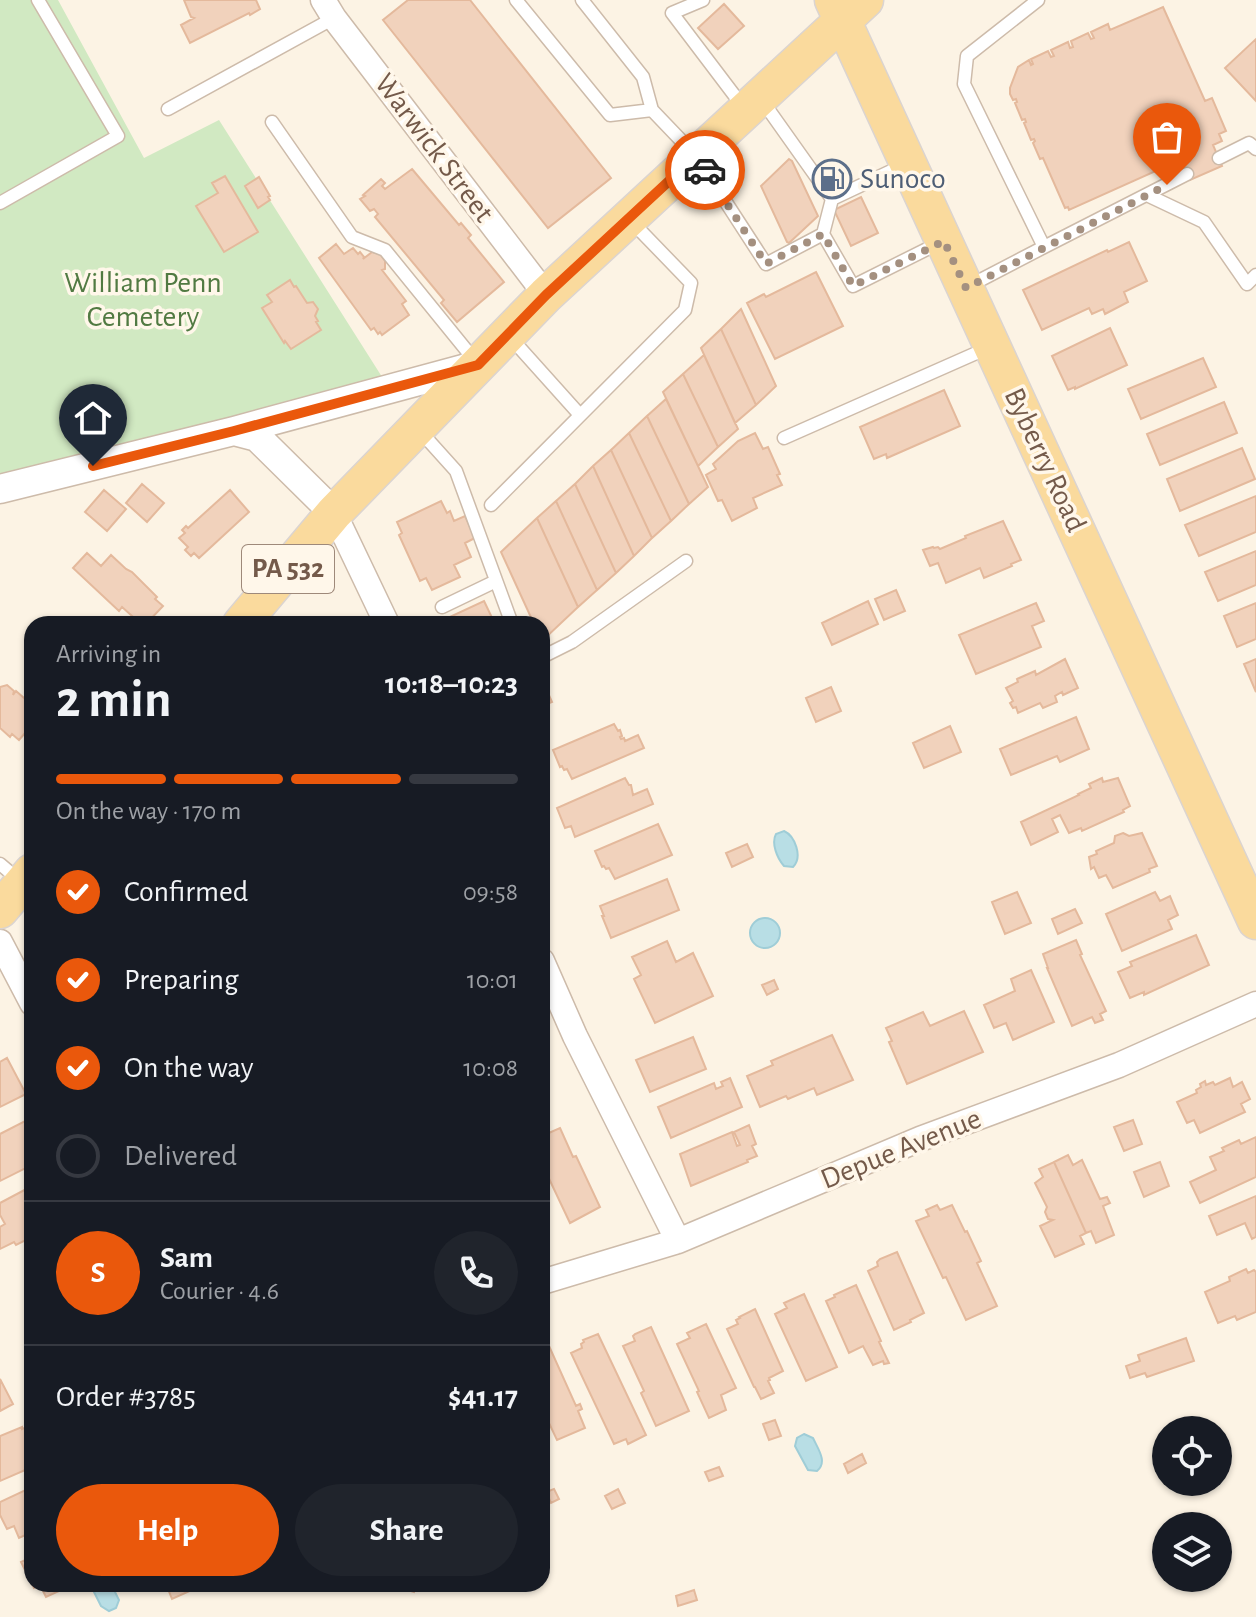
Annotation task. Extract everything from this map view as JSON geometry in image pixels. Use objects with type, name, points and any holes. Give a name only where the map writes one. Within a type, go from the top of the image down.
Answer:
[{"type":"main road","name":"PA 532","points":[[248,616],[334,513],[546,295],[753,104],[846,7]]},
{"type":"main road","name":"Byberry Road","points":[[846,7],[908,164],[1256,921]]},
{"type":"street","name":"Warwick Street","points":[[328,5],[546,295]]},
{"type":"street","points":[[0,489],[234,431],[478,365]]},
{"type":"street","points":[[234,431],[257,437],[334,513],[383,616]]},
{"type":"street","points":[[0,942],[24,988]]},
{"type":"street","points":[[550,979],[575,1036],[678,1241]]},
{"type":"street","name":"Depue Avenue","points":[[550,1280],[678,1241],[920,1139],[1119,1065],[1256,1004]]},
{"type":"lane","points":[[0,203],[118,136],[38,0]]},
{"type":"lane","points":[[516,0],[610,115],[652,110]]},
{"type":"lane","points":[[582,0],[643,77],[652,110],[696,156],[766,264],[823,234]]},
{"type":"lane","points":[[703,0],[672,13],[832,199]]},
{"type":"lane","points":[[1038,0],[967,56],[964,84],[1044,247]]},
{"type":"lane","points":[[168,109],[328,5]]},
{"type":"lane","points":[[272,122],[352,237],[385,250],[478,365]]},
{"type":"lane","points":[[1219,158],[1249,143],[1256,149]]},
{"type":"lane","points":[[832,199],[908,164]]},
{"type":"lane","points":[[966,288],[1187,174]]},
{"type":"lane","points":[[1147,195],[1204,222],[1247,284],[1256,275]]},
{"type":"lane","points":[[832,199],[823,234],[853,286],[944,241]]},
{"type":"lane","points":[[491,505],[685,310],[691,283],[628,219]]},
{"type":"lane","points":[[508,334],[580,415]]},
{"type":"lane","points":[[784,438],[993,345]]},
{"type":"lane","points":[[417,428],[456,471],[509,616]]},
{"type":"lane","points":[[550,653],[572,642],[686,561]]},
{"type":"lane","points":[[442,607],[496,581]]},
{"type":"green space","name":"William Penn Cemetery","points":[[0,0],[58,0],[144,158],[219,120],[384,380],[0,487]]},
{"type":"water","points":[[784,831],[796,847],[797,858],[793,867],[784,866],[774,842],[776,834]]},
{"type":"water","points":[[765,918],[776,922],[780,933],[776,944],[765,948],[754,944],[750,933],[754,922]]},
{"type":"water","points":[[804,1434],[813,1438],[821,1455],[822,1464],[817,1471],[808,1470],[795,1446],[797,1438]]},
{"type":"water","points":[[94,1592],[115,1592],[119,1600],[116,1608],[109,1611],[101,1606]]},
{"type":"building","points":[[184,0],[256,0],[260,9],[190,43],[181,25],[194,18]]},
{"type":"building","points":[[408,0],[470,0],[611,178],[548,228],[383,20]]},
{"type":"building","points":[[724,4],[744,26],[718,49],[698,28]]},
{"type":"building","points":[[1163,7],[1205,101],[1212,98],[1226,131],[1219,134],[1222,141],[1213,145],[1222,166],[1190,180],[1180,160],[1069,210],[1065,208],[1043,158],[1040,159],[1033,143],[1035,141],[1031,140],[1025,119],[1022,120],[1015,103],[1016,99],[1013,100],[1010,94],[1018,67],[1029,60],[1033,64],[1031,59],[1048,51],[1051,57],[1054,56],[1051,50],[1068,42],[1070,48],[1073,47],[1071,41],[1088,33],[1091,39],[1094,38],[1091,32],[1108,24],[1110,30]]},
{"type":"building","points":[[1256,39],[1256,101],[1225,68]]},
{"type":"building","points":[[789,159],[818,216],[789,243],[761,186]]},
{"type":"building","points":[[412,169],[471,235],[468,238],[504,282],[457,322],[441,303],[444,300],[375,217],[378,214],[374,209],[370,211],[360,199],[381,179],[385,189]]},
{"type":"building","points":[[225,176],[258,232],[224,252],[196,206],[218,193],[212,183]]},
{"type":"building","points":[[259,177],[270,200],[258,208],[245,186]]},
{"type":"building","points":[[861,197],[878,233],[851,246],[834,210]]},
{"type":"building","points":[[1129,242],[1147,281],[1124,292],[1128,302],[1105,314],[1103,309],[1092,314],[1089,308],[1042,330],[1023,290]]},
{"type":"building","points":[[336,244],[344,254],[353,248],[358,254],[360,252],[363,259],[372,252],[380,254],[385,261],[385,269],[382,270],[406,301],[402,304],[409,315],[382,335],[374,328],[371,330],[319,258]]},
{"type":"building","points":[[816,272],[843,326],[775,359],[747,303]]},
{"type":"building","points":[[290,280],[307,303],[313,302],[318,309],[315,316],[321,330],[291,349],[262,308],[272,302],[267,295]]},
{"type":"building","points":[[741,309],[776,386],[756,405],[721,329]]},
{"type":"building","points":[[1110,328],[1127,365],[1068,390],[1052,356]]},
{"type":"building","points":[[721,329],[756,405],[735,423],[701,348]]},
{"type":"building","points":[[704,355],[738,429],[718,447],[683,374]]},
{"type":"building","points":[[1203,358],[1216,387],[1141,419],[1128,389]]},
{"type":"building","points":[[683,374],[718,447],[698,466],[663,392]]},
{"type":"building","points":[[944,390],[960,426],[887,458],[886,454],[874,459],[860,427]]},
{"type":"building","points":[[666,399],[708,487],[689,504],[647,416]]},
{"type":"building","points":[[1224,402],[1237,433],[1160,465],[1147,434]]},
{"type":"building","points":[[647,416],[689,504],[671,521],[629,433]]},
{"type":"building","points":[[629,433],[671,521],[652,538],[611,450]]},
{"type":"building","points":[[755,433],[763,449],[768,447],[782,485],[753,498],[757,508],[732,521],[706,475],[716,469],[713,464],[738,441]]},
{"type":"building","points":[[1242,448],[1255,479],[1180,511],[1167,479]]},
{"type":"building","points":[[611,450],[652,538],[634,556],[593,466]]},
{"type":"building","points":[[593,466],[634,556],[616,573],[575,484]]},
{"type":"building","points":[[142,484],[164,503],[147,522],[126,503]]},
{"type":"building","points":[[575,484],[616,573],[597,590],[556,501]]},
{"type":"building","points":[[104,490],[126,509],[107,531],[85,512]]},
{"type":"building","points":[[230,490],[249,512],[199,558],[194,553],[191,556],[185,550],[188,547],[179,538],[185,533],[182,530]]},
{"type":"building","points":[[1256,496],[1256,532],[1199,556],[1185,525]]},
{"type":"building","points":[[441,501],[454,521],[465,516],[475,538],[465,543],[471,557],[454,565],[460,577],[432,590],[426,578],[420,581],[399,535],[402,533],[397,522]]},
{"type":"building","points":[[556,501],[597,590],[578,607],[537,518]]},
{"type":"building","points":[[537,518],[578,607],[550,633],[550,616],[530,616],[501,552]]},
{"type":"building","points":[[1003,521],[1021,560],[1012,566],[984,578],[980,568],[946,583],[938,563],[930,566],[923,550],[933,547],[940,549]]},
{"type":"building","points":[[1256,551],[1256,585],[1218,601],[1205,572]]},
{"type":"building","points":[[87,553],[101,566],[111,555],[132,572],[163,606],[154,616],[132,616],[122,607],[119,611],[73,568]]},
{"type":"building","points":[[896,590],[905,611],[884,620],[875,599]]},
{"type":"building","points":[[484,601],[491,616],[452,616]]},
{"type":"building","points":[[868,601],[878,624],[832,645],[822,623]]},
{"type":"building","points":[[1036,603],[1044,621],[1032,626],[1041,647],[976,674],[959,635]]},
{"type":"building","points":[[1256,603],[1256,639],[1237,647],[1224,616]]},
{"type":"building","points":[[1065,659],[1078,688],[1055,696],[1057,702],[1043,708],[1040,703],[1018,713],[1010,703],[1013,701],[1006,688],[1018,682],[1017,679],[1035,671],[1036,675]]},
{"type":"building","points":[[1256,659],[1256,692],[1244,664]]},
{"type":"building","points":[[7,685],[14,691],[13,695],[16,691],[24,698],[24,734],[19,740],[0,728],[0,687]]},
{"type":"building","points":[[831,687],[841,711],[816,722],[806,698]]},
{"type":"building","points":[[1076,717],[1089,749],[1060,762],[1057,756],[1011,775],[1000,749]]},
{"type":"building","points":[[614,724],[620,730],[621,739],[625,741],[638,735],[644,748],[572,779],[567,769],[560,767],[553,750]]},
{"type":"building","points":[[950,726],[961,752],[924,768],[913,743]]},
{"type":"building","points":[[625,778],[631,785],[633,795],[647,789],[653,804],[575,837],[571,826],[565,828],[557,808]]},
{"type":"building","points":[[1102,778],[1103,782],[1118,778],[1130,806],[1124,812],[1082,831],[1081,828],[1069,833],[1060,815],[1052,819],[1058,832],[1031,845],[1021,822],[1079,795],[1091,788],[1089,784]]},
{"type":"building","points":[[658,824],[672,855],[615,879],[609,868],[602,867],[595,851]]},
{"type":"building","points":[[1123,833],[1129,836],[1142,833],[1157,866],[1113,888],[1106,875],[1099,878],[1094,867],[1091,869],[1089,857],[1114,843],[1115,836]]},
{"type":"building","points":[[747,844],[753,857],[732,867],[726,853]]},
{"type":"building","points":[[667,879],[679,910],[611,938],[600,906]]},
{"type":"building","points":[[1017,892],[1031,923],[1005,934],[992,902]]},
{"type":"building","points":[[1155,892],[1160,901],[1170,896],[1178,915],[1168,920],[1172,929],[1122,951],[1106,914]]},
{"type":"building","points":[[1075,909],[1082,923],[1058,934],[1052,919]]},
{"type":"building","points":[[1196,935],[1209,965],[1144,995],[1144,992],[1130,998],[1118,972],[1132,966],[1130,962]]},
{"type":"building","points":[[1076,940],[1106,1011],[1100,1014],[1103,1020],[1095,1023],[1092,1017],[1072,1026],[1043,954]]},
{"type":"building","points":[[667,941],[676,962],[693,953],[713,996],[655,1023],[634,979],[641,975],[632,957]]},
{"type":"building","points":[[1031,970],[1054,1022],[1013,1040],[1006,1023],[994,1028],[984,1005],[1015,991],[1011,979]]},
{"type":"building","points":[[774,980],[778,989],[767,995],[762,985]]},
{"type":"building","points":[[964,1011],[983,1052],[907,1084],[886,1028],[923,1012],[930,1026]]},
{"type":"building","points":[[832,1035],[853,1080],[817,1095],[814,1088],[760,1107],[747,1076],[773,1065],[771,1061]]},
{"type":"building","points":[[693,1037],[706,1069],[650,1092],[636,1060]]},
{"type":"building","points":[[7,1058],[24,1095],[0,1107],[0,1062]]},
{"type":"building","points":[[730,1078],[742,1107],[671,1138],[658,1107],[714,1083],[716,1089],[723,1086],[721,1082]]},
{"type":"building","points":[[1230,1078],[1233,1087],[1242,1082],[1250,1099],[1241,1104],[1245,1112],[1200,1133],[1194,1120],[1187,1123],[1177,1102],[1197,1093],[1200,1084],[1205,1081],[1206,1085],[1213,1082],[1215,1085]]},
{"type":"building","points":[[1133,1120],[1142,1144],[1124,1151],[1114,1127]]},
{"type":"building","points":[[24,1122],[24,1169],[0,1181],[0,1134]]},
{"type":"building","points":[[749,1125],[757,1156],[691,1186],[680,1154],[732,1132],[737,1146],[740,1145],[734,1132]]},
{"type":"building","points":[[560,1128],[600,1207],[570,1223],[550,1181],[550,1132]]},
{"type":"building","points":[[1256,1137],[1256,1177],[1200,1203],[1190,1182],[1216,1170],[1210,1157],[1239,1140],[1241,1144]]},
{"type":"building","points":[[1068,1155],[1073,1165],[1082,1160],[1100,1199],[1107,1197],[1110,1203],[1103,1206],[1114,1235],[1096,1243],[1091,1231],[1086,1233],[1054,1162]]},
{"type":"building","points":[[1054,1162],[1086,1233],[1080,1236],[1084,1244],[1055,1257],[1040,1226],[1053,1220],[1048,1219],[1045,1212],[1047,1207],[1035,1183],[1043,1177],[1039,1169]]},
{"type":"building","points":[[1160,1162],[1169,1186],[1144,1197],[1134,1172]]},
{"type":"building","points":[[24,1190],[24,1241],[0,1249],[0,1227],[5,1224],[0,1215],[0,1203]]},
{"type":"building","points":[[1256,1196],[1256,1237],[1252,1239],[1245,1223],[1217,1235],[1209,1216]]},
{"type":"building","points":[[937,1205],[940,1210],[952,1205],[981,1261],[977,1263],[997,1306],[966,1320],[916,1221],[929,1216],[926,1210]]},
{"type":"building","points":[[897,1252],[924,1313],[894,1330],[868,1271],[878,1266],[880,1259]]},
{"type":"building","points":[[1246,1269],[1248,1273],[1256,1272],[1256,1312],[1237,1320],[1235,1316],[1218,1323],[1205,1292],[1230,1281],[1229,1277]]},
{"type":"building","points":[[856,1285],[889,1363],[884,1364],[883,1361],[873,1365],[863,1346],[849,1353],[826,1301]]},
{"type":"building","points":[[804,1294],[837,1367],[806,1381],[775,1314],[787,1308],[784,1303]]},
{"type":"building","points":[[755,1309],[783,1371],[769,1378],[774,1393],[761,1399],[727,1329],[738,1324],[736,1320],[739,1317]]},
{"type":"building","points":[[706,1324],[736,1388],[721,1395],[726,1410],[709,1418],[677,1344],[690,1338],[687,1333]]},
{"type":"building","points":[[651,1327],[689,1411],[656,1426],[623,1346],[635,1341],[635,1334]]},
{"type":"building","points":[[598,1334],[646,1435],[628,1444],[626,1439],[614,1444],[571,1353],[582,1348],[583,1340]]},
{"type":"building","points":[[1186,1338],[1194,1361],[1147,1377],[1145,1373],[1130,1378],[1126,1366],[1140,1361],[1138,1355]]},
{"type":"building","points":[[550,1348],[576,1406],[580,1404],[582,1409],[578,1411],[585,1428],[557,1440],[550,1425]]},
{"type":"building","points":[[0,1379],[13,1404],[0,1411]]},
{"type":"building","points":[[775,1420],[781,1436],[769,1440],[763,1424]]},
{"type":"building","points":[[24,1428],[24,1470],[0,1481],[0,1436]]},
{"type":"building","points":[[862,1454],[866,1463],[848,1473],[844,1464]]},
{"type":"building","points":[[719,1467],[723,1476],[709,1481],[705,1472]]},
{"type":"building","points":[[554,1489],[559,1499],[551,1503],[550,1501],[550,1490]]},
{"type":"building","points":[[618,1489],[625,1503],[612,1509],[605,1496]]},
{"type":"building","points":[[24,1491],[24,1536],[19,1538],[14,1526],[7,1529],[0,1515],[0,1502]]},
{"type":"building","points":[[694,1590],[697,1600],[678,1606],[676,1596]]},
{"type":"building","points":[[169,1592],[187,1592],[172,1599]]},
{"type":"way so far","points":[[705,170],[766,264],[823,234],[853,286],[944,241],[966,288],[1167,185]]},
{"type":"place","name":"Sunoco","points":[[832,179]]},
{"type":"route","points":[[93,466],[478,365],[546,295],[696,156],[705,170]]}]
